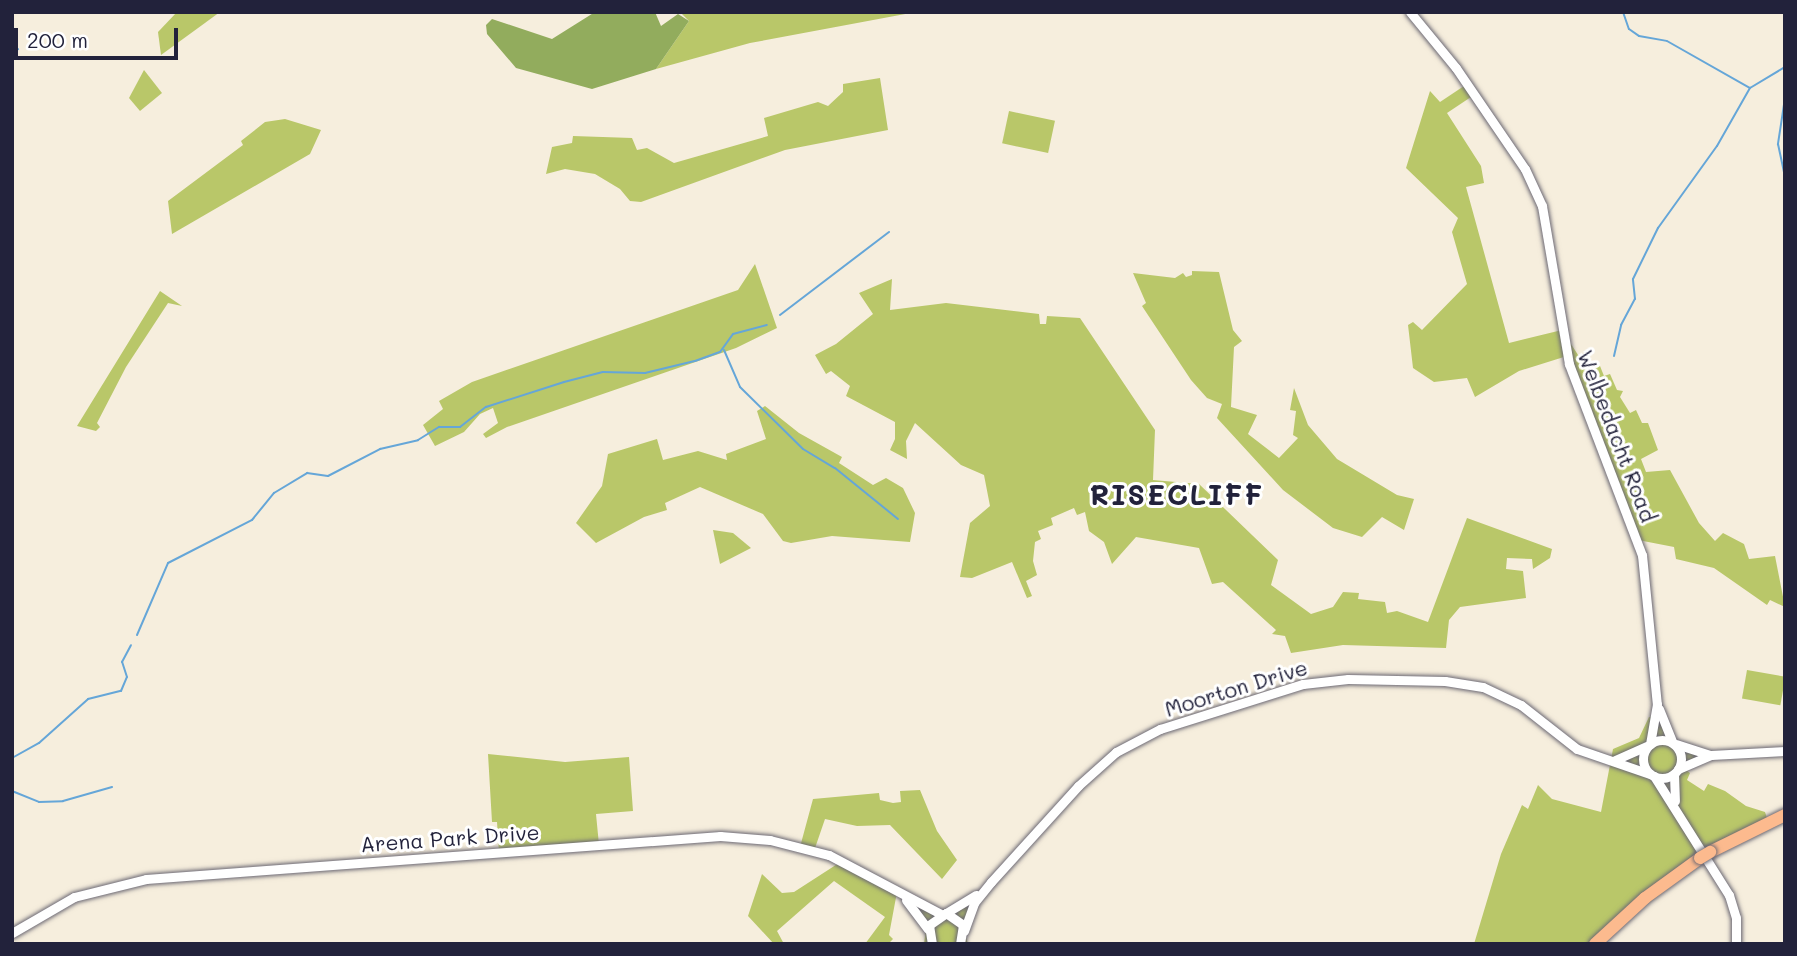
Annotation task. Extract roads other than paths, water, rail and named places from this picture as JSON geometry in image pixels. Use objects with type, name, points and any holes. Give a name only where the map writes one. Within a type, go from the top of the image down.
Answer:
[{"type":"highway","points":[[1595,944],[1622,919],[1705,855],[1785,815]]},
{"type":"highway","points":[[1601,944],[1622,919]]},
{"type":"street","name":"Welbedacht Road","points":[[1410,12],[1456,68],[1525,169],[1542,206],[1569,365],[1642,555],[1657,704],[1673,743]]},
{"type":"street","name":"Moorton Drive","points":[[964,932],[974,903],[991,882],[1078,786],[1119,750],[1160,729],[1311,682],[1445,681],[1483,687],[1521,705],[1577,750],[1652,775]]},
{"type":"street","name":"Welbedacht Road","points":[[1649,745],[1657,704]]},
{"type":"street","points":[[1673,743],[1681,756],[1676,771],[1676,806]]},
{"type":"street","points":[[1614,761],[1649,745],[1673,743],[1711,755],[1785,751]]},
{"type":"street","points":[[1649,745],[1643,761],[1676,806],[1729,895],[1736,918],[1736,944]]},
{"type":"street","points":[[1652,775],[1676,771],[1711,755]]},
{"type":"street","name":"Arena Park Drive","points":[[12,933],[66,901],[121,882],[720,836],[805,847],[858,867],[943,913],[960,919],[970,944]]},
{"type":"street","name":"Moorton Drive","points":[[943,913],[991,882]]},
{"type":"street","name":"Arena Park Drive","points":[[892,887],[928,938],[943,913]]},
{"type":"street","points":[[960,944],[964,932]]},
{"type":"waterway","points":[[1623,12],[1629,29],[1639,36],[1667,41],[1750,88],[1785,67]]},
{"type":"waterway","points":[[12,44],[18,49]]},
{"type":"waterway","points":[[1614,356],[1621,325],[1635,299],[1633,279],[1658,228],[1717,146],[1750,88]]},
{"type":"waterway","points":[[1785,98],[1778,144],[1785,177]]},
{"type":"waterway","points":[[780,315],[889,232]]},
{"type":"waterway","points":[[137,635],[168,563],[252,520],[274,493],[307,473],[328,476],[380,449],[418,440],[439,427],[460,427],[486,407],[564,382],[603,372],[645,373],[695,361],[720,352],[733,334],[767,325]]},
{"type":"waterway","points":[[724,350],[740,387],[803,449],[835,468],[898,519]]},
{"type":"waterway","points":[[12,758],[39,743],[88,699],[121,691],[127,677],[122,662],[131,645]]},
{"type":"waterway","points":[[12,791],[39,802],[63,801],[112,787]]},
{"type":"district","name":"RISECLIFF","points":[[1177,494]]}]
